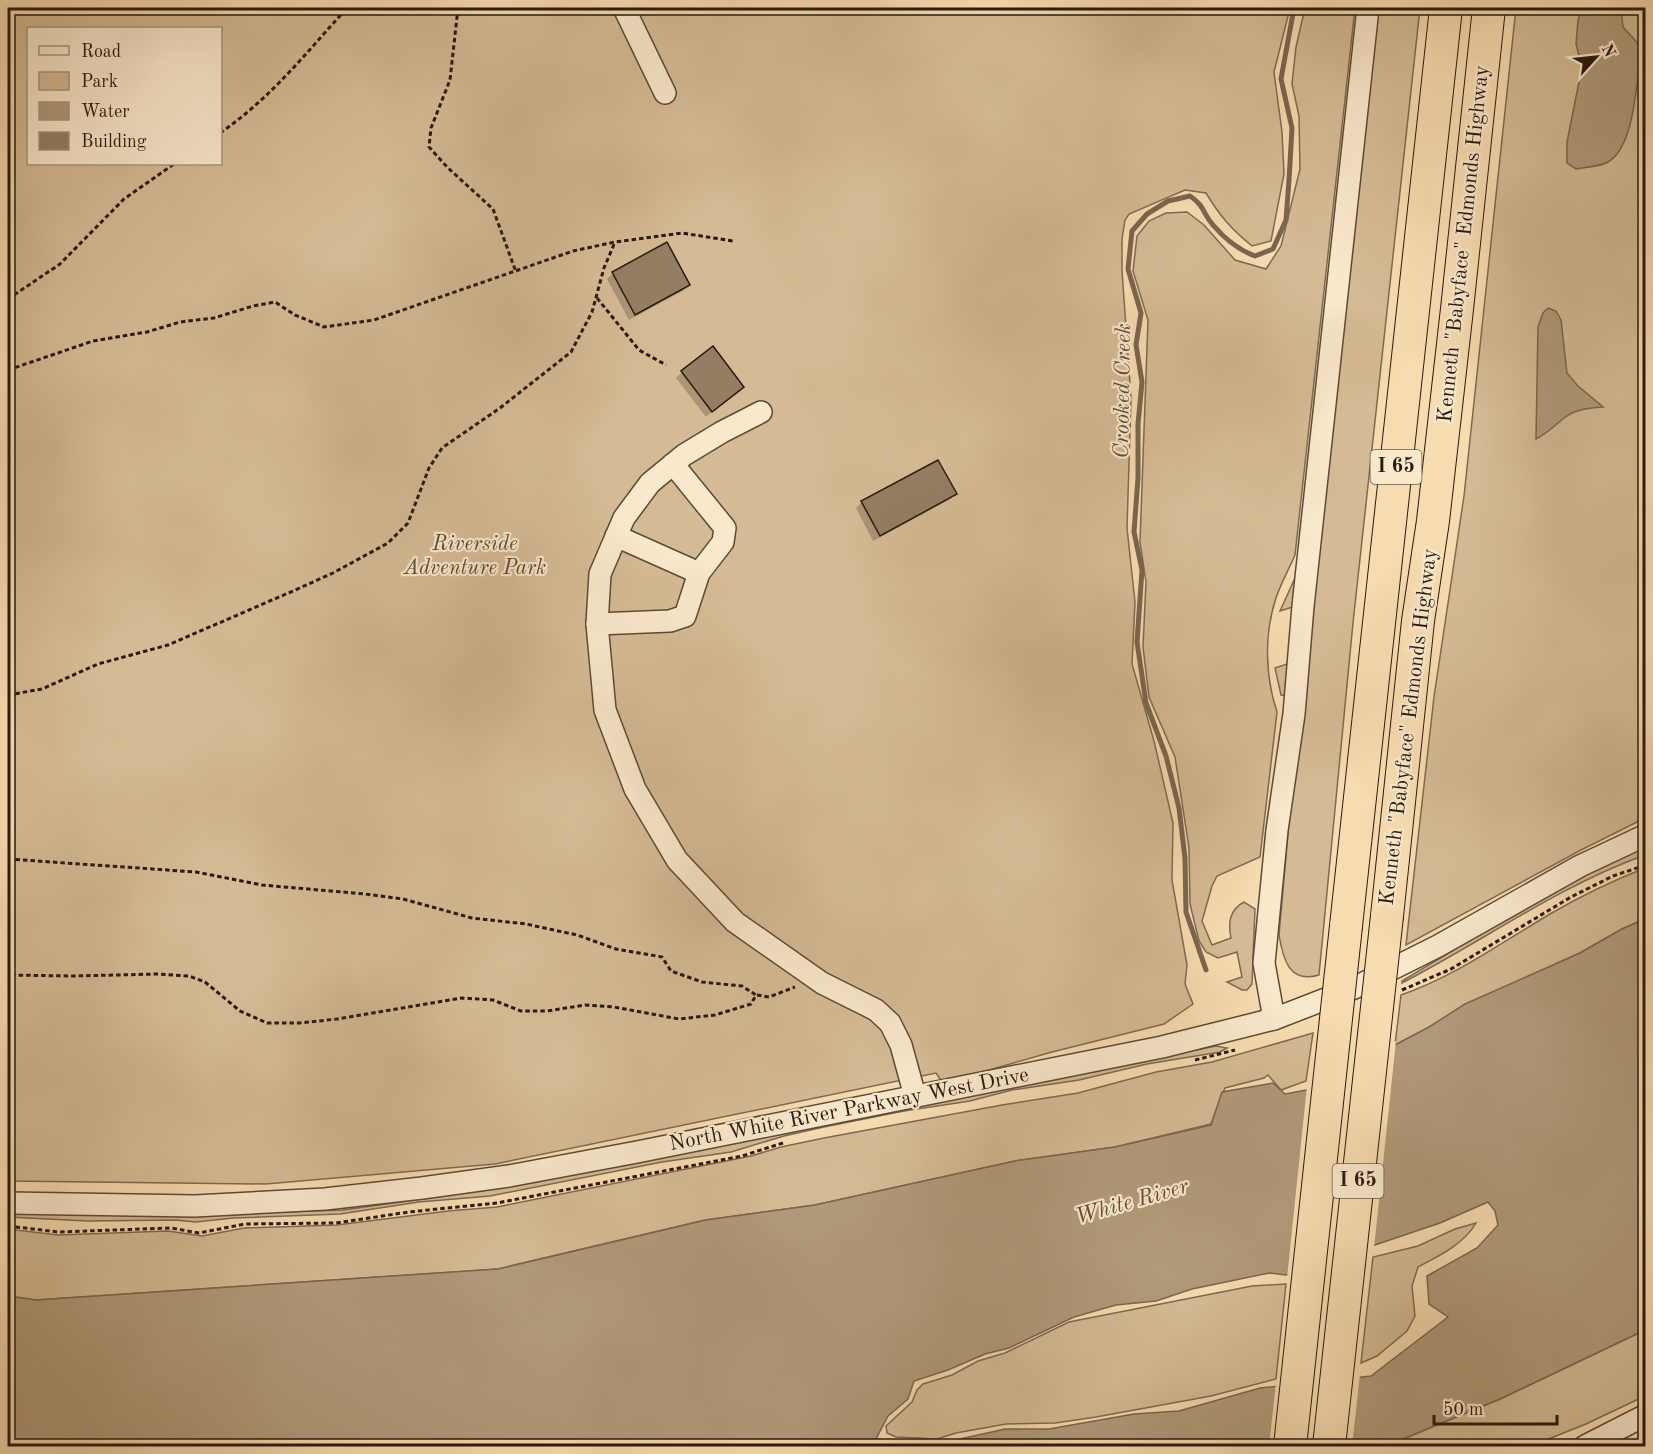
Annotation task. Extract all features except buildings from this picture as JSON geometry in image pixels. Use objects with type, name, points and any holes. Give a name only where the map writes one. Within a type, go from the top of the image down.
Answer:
[{"type":"highway","name":"Kenneth \"Babyface\" Edmonds Highway","points":[[1290,1446],[1446,8]]},
{"type":"highway","name":"Kenneth \"Babyface\" Edmonds Highway","points":[[1329,1446],[1418,621],[1444,427],[1489,8]]},
{"type":"street","points":[[624,8],[665,93]]},
{"type":"street","points":[[1274,1018],[1264,963],[1277,830],[1294,714],[1303,606],[1368,8]]},
{"type":"street","points":[[761,412],[722,432],[673,464],[650,483],[624,518],[600,574],[597,624],[605,710],[635,789],[677,860],[735,922],[822,983],[876,1010],[890,1023],[901,1045],[915,1096]]},
{"type":"street","points":[[597,624],[670,621],[685,616],[699,573],[723,542],[725,528],[673,464]]},
{"type":"street","points":[[616,536],[699,573]]},
{"type":"street","name":"North White River Parkway West Drive","points":[[8,1203],[195,1206],[325,1199],[391,1192],[553,1168],[1162,1047],[1274,1018],[1327,1000],[1383,975],[1580,866],[1646,835]]},
{"type":"street","points":[[1585,1446],[1646,1415]]},
{"type":"path","points":[[222,132],[244,117],[278,85],[347,8]]},
{"type":"path","points":[[458,8],[450,80],[431,128],[429,147],[448,168],[493,209],[516,272]]},
{"type":"path","points":[[8,300],[60,264],[124,199],[173,165]]},
{"type":"path","points":[[8,370],[93,341],[147,332],[180,322],[214,318],[264,304],[276,303],[295,315],[324,327],[374,320],[573,251],[615,242],[682,233],[733,241]]},
{"type":"path","points":[[8,695],[42,689],[98,664],[168,645],[333,573],[388,543],[408,523],[429,468],[442,448],[500,408],[571,352],[597,297],[604,268],[615,242]]},
{"type":"path","points":[[597,297],[639,350],[666,364]]},
{"type":"path","points":[[1638,430],[1646,426]]},
{"type":"path","points":[[8,858],[196,872],[262,885],[403,899],[472,918],[526,924],[577,934],[616,949],[662,957],[671,971],[702,982],[742,986],[756,995],[769,997],[795,987]]},
{"type":"path","points":[[1401,990],[1450,969],[1571,897],[1613,876],[1646,864]]},
{"type":"path","points":[[8,975],[159,974],[189,976],[205,982],[240,1011],[267,1023],[300,1023],[337,1019],[462,998],[493,1000],[521,1011],[547,1011],[585,1005],[614,1007],[679,1019],[715,1015],[751,1004],[756,995]]},
{"type":"green space","name":"Riverside Adventure Park","points":[[8,8],[941,8],[948,13],[978,8],[1290,8],[1274,72],[1282,132],[1284,174],[1271,241],[1252,246],[1226,222],[1206,193],[1185,190],[1129,214],[1125,220],[1122,239],[1122,271],[1131,398],[1127,528],[1135,602],[1132,664],[1154,741],[1173,823],[1172,880],[1187,965],[1185,984],[1193,1004],[1164,1024],[1052,1052],[943,1083],[936,1073],[495,1164],[266,1184],[8,1181]]},
{"type":"green space","points":[[1305,8],[1355,8],[1295,555],[1278,592],[1269,626],[1268,670],[1277,712],[1260,857],[1217,876],[1202,921],[1212,945],[1231,938],[1231,917],[1239,905],[1244,902],[1255,909],[1252,984],[1247,990],[1242,990],[1227,982],[1242,977],[1237,952],[1218,958],[1206,952],[1199,941],[1190,904],[1189,848],[1175,757],[1149,697],[1143,647],[1146,582],[1140,542],[1148,320],[1133,271],[1137,236],[1149,221],[1166,213],[1187,212],[1204,225],[1235,260],[1266,269],[1281,246],[1300,169],[1299,116],[1292,84],[1296,47]]},
{"type":"green space","points":[[1378,8],[1420,8],[1353,623],[1319,975],[1309,977],[1294,973],[1289,967],[1279,935],[1289,822]]},
{"type":"green space","points":[[1516,8],[1645,8],[1645,818],[1406,945],[1434,697],[1464,496]]},
{"type":"green space","points":[[1300,567],[1296,606],[1280,611]]},
{"type":"green space","points":[[1287,664],[1290,667],[1287,696],[1281,695],[1275,668]]},
{"type":"green space","points":[[1645,847],[1645,855],[1582,882],[1402,983],[1552,891]]},
{"type":"green space","points":[[1645,868],[1645,919],[1395,1045],[1401,995],[1459,969],[1573,901]]},
{"type":"green space","points":[[1313,1033],[1306,1081],[1281,1090],[1268,1075],[1225,1088],[1211,1124],[1115,1147],[1015,1161],[815,1205],[705,1220],[498,1269],[36,1300],[8,1296],[8,1229],[58,1235],[168,1231],[202,1236],[244,1228],[337,1225],[497,1207],[751,1156],[824,1138],[1078,1093],[1156,1072],[1212,1062]]},
{"type":"green space","points":[[1216,1046],[1227,1048],[1220,1052],[1147,1064],[1079,1080],[1012,1090],[970,1101],[824,1127],[731,1152],[662,1162],[490,1196],[419,1202],[340,1214],[233,1218],[196,1222],[175,1220],[87,1221],[8,1217],[8,1213],[172,1216],[343,1210],[487,1190],[616,1167]]},
{"type":"green space","points":[[1476,1223],[1458,1243],[1418,1267],[1412,1286],[1415,1316],[1407,1331],[1377,1356],[1361,1363],[1373,1257],[1418,1246],[1455,1229]]},
{"type":"green space","points":[[1286,1284],[1276,1379],[1211,1396],[1055,1423],[1006,1424],[956,1433],[937,1439],[896,1437],[887,1433],[886,1426],[912,1402],[917,1390],[923,1384],[952,1375],[978,1361],[1005,1353],[1069,1322],[1252,1286]]},
{"type":"green space","points":[[1645,1330],[1645,1396],[1586,1424],[1531,1446],[1386,1446],[1500,1399]]},
{"type":"water","points":[[1582,8],[1621,8],[1623,27],[1642,48],[1633,110],[1624,142],[1617,154],[1608,162],[1576,169],[1567,163],[1567,142],[1582,67],[1576,44],[1578,20]]},
{"type":"water","points":[[1548,308],[1556,311],[1561,320],[1567,373],[1578,386],[1603,407],[1584,409],[1571,414],[1536,439],[1538,327],[1543,313]]},
{"type":"water","name":"White River","points":[[1645,919],[1645,1330],[1500,1399],[1386,1446],[8,1446],[8,1296],[36,1300],[498,1269],[706,1220],[815,1205],[1015,1161],[1115,1147],[1211,1125],[1222,1092],[1273,1083],[1285,1094],[1312,1089],[1429,1027],[1465,1004],[1580,953]],"holes":[[[1488,1202],[1495,1211],[1498,1225],[1477,1248],[1427,1276],[1429,1304],[1448,1317],[1371,1376],[1260,1388],[1179,1411],[1134,1414],[1049,1429],[1005,1429],[960,1439],[919,1444],[876,1439],[888,1416],[908,1399],[914,1381],[948,1370],[985,1354],[1009,1348],[1074,1317],[1116,1305],[1156,1301],[1192,1289],[1269,1273],[1286,1275],[1440,1223]]]},
{"type":"pier","points":[[1396,1041],[1374,1248],[1287,1278],[1307,1086]]},
{"type":"pier","points":[[1360,1374],[1352,1446],[1269,1446],[1276,1383]]},
{"type":"waterway","name":"Crooked Creek","points":[[1206,970],[1186,912],[1185,858],[1179,808],[1166,756],[1146,703],[1137,642],[1142,570],[1134,532],[1142,382],[1136,345],[1141,313],[1128,269],[1132,231],[1147,214],[1168,201],[1190,196],[1199,203],[1217,230],[1238,247],[1255,256],[1273,249],[1286,220],[1292,128],[1281,79],[1294,8]]}]
